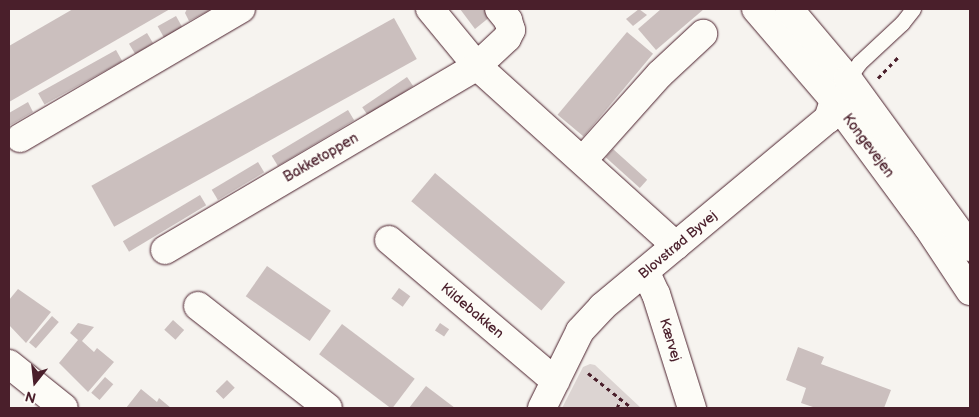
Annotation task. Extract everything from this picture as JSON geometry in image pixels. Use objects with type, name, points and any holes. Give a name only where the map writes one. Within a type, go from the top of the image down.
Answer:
[{"type":"street","points":[[20,138],[240,9]]},
{"type":"street","points":[[430,9],[477,66],[676,246]]},
{"type":"street","name":"Bakketoppen","points":[[165,250],[477,66],[507,38],[511,30],[508,20],[499,9]]},
{"type":"street","name":"Kongevejen","points":[[756,9],[841,90],[970,247]]},
{"type":"street","name":"Kongevejen","points":[[789,9],[970,291]]},
{"type":"street","points":[[583,160],[660,74],[703,34]]},
{"type":"street","name":"Blovstrød Byvej","points":[[542,408],[580,331],[602,307],[646,273],[828,119],[841,90]]},
{"type":"street","name":"Kildebakken","points":[[389,240],[555,381]]},
{"type":"street","name":"Kærvej","points":[[646,273],[656,294],[692,408]]},
{"type":"street","points":[[198,306],[328,408]]},
{"type":"street","points":[[9,364],[64,408]]},
{"type":"lane","points":[[841,90],[859,63],[913,9]]},
{"type":"path","points":[[582,376],[589,372],[594,375],[632,408]]},
{"type":"path","points":[[617,408],[621,399]]},
{"type":"shaded area","points":[[590,364],[595,365],[641,408],[562,408],[583,367]]},
{"type":"building","points":[[73,9],[170,9],[9,102],[9,46]]},
{"type":"building","points":[[187,9],[212,9],[189,21],[185,13]]},
{"type":"building","points":[[460,9],[485,9],[491,16],[475,29]]},
{"type":"building","points":[[639,9],[647,15],[633,26],[626,19]]},
{"type":"building","points":[[661,9],[704,9],[656,50],[638,29]]},
{"type":"building","points":[[176,16],[182,27],[164,38],[158,26]]},
{"type":"building","points":[[394,18],[417,59],[114,227],[91,186]]},
{"type":"building","points":[[627,32],[653,54],[584,137],[558,115]]},
{"type":"building","points":[[147,33],[153,43],[135,54],[129,44]]},
{"type":"building","points":[[116,50],[122,61],[44,105],[38,93]]},
{"type":"building","points":[[407,77],[413,86],[368,116],[362,107]]},
{"type":"building","points":[[28,102],[33,112],[9,126],[9,113]]},
{"type":"building","points":[[348,110],[354,120],[278,166],[272,156]]},
{"type":"building","points":[[613,149],[647,180],[640,188],[606,157]]},
{"type":"building","points":[[258,162],[264,172],[218,200],[212,190]]},
{"type":"building","points":[[435,173],[565,282],[541,311],[411,201]]},
{"type":"building","points":[[200,195],[206,205],[129,252],[123,241]]},
{"type":"building","points":[[267,266],[331,311],[310,341],[246,296]]},
{"type":"building","points":[[399,288],[410,296],[403,307],[391,299]]},
{"type":"building","points":[[18,289],[51,312],[26,343],[9,325],[9,300]]},
{"type":"building","points":[[52,316],[59,322],[36,348],[29,342]]},
{"type":"building","points":[[173,320],[184,330],[175,340],[164,330]]},
{"type":"building","points":[[78,323],[94,327],[82,341],[94,352],[97,348],[114,362],[88,392],[59,363],[78,340],[70,333]]},
{"type":"building","points":[[440,323],[449,329],[444,337],[435,330]]},
{"type":"building","points":[[342,324],[415,379],[393,408],[390,408],[319,354]]},
{"type":"building","points":[[798,347],[824,357],[821,364],[891,390],[884,408],[816,408],[801,403],[806,388],[786,380]]},
{"type":"building","points":[[105,377],[113,384],[100,400],[91,393]]},
{"type":"building","points":[[227,380],[235,388],[223,399],[216,391]]},
{"type":"building","points":[[426,386],[455,408],[409,408]]},
{"type":"building","points":[[141,389],[157,402],[159,398],[171,408],[126,408]]}]
